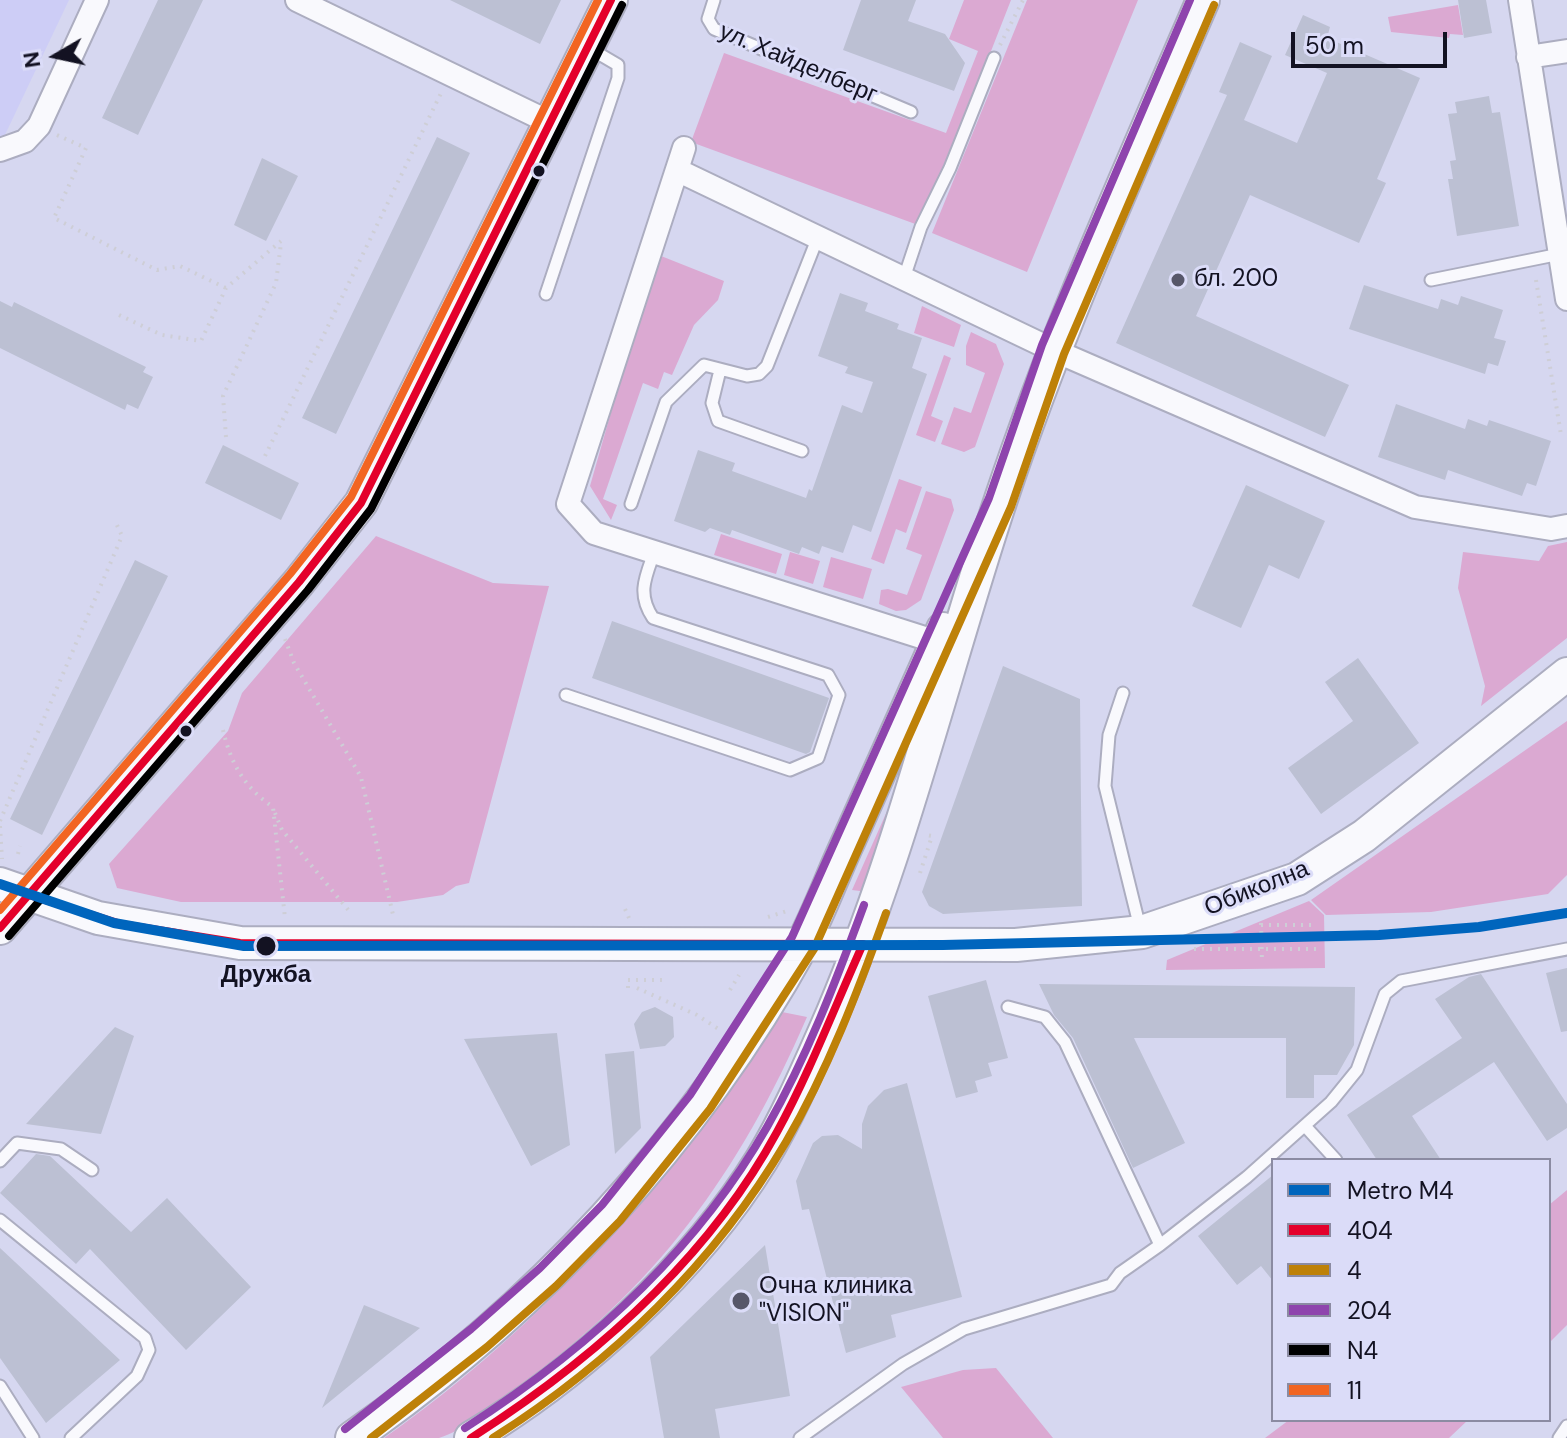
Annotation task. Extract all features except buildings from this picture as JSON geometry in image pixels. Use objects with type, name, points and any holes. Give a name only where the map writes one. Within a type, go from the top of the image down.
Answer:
[{"type":"main road","points":[[471,1438],[532,1398],[617,1330],[719,1217],[778,1131],[863,944],[1000,502],[1053,350],[1203,0]]},
{"type":"main road","points":[[0,928],[15,889],[299,582],[361,503],[551,123],[606,2]]},
{"type":"main road","points":[[352,1438],[479,1338],[548,1277],[611,1213],[700,1102],[803,943],[1000,502]]},
{"type":"main road","name":"Обиколна","points":[[15,889],[121,924],[240,943],[1016,945],[1142,932],[1297,879],[1364,836],[1567,674]]},
{"type":"street","points":[[0,150],[25,141],[39,126],[97,0]]},
{"type":"street","points":[[297,0],[551,123]]},
{"type":"street","points":[[1520,0],[1567,299]]},
{"type":"street","points":[[1528,57],[1567,51]]},
{"type":"street","points":[[684,148],[568,504],[594,533],[937,642]]},
{"type":"street","points":[[677,170],[1053,350],[1415,507],[1551,529],[1567,526]]},
{"type":"lane","name":"ул. Хайделберг","points":[[714,0],[708,19],[714,29],[911,112]]},
{"type":"lane","points":[[546,294],[618,78],[618,65],[588,47]]},
{"type":"lane","points":[[904,278],[921,227],[950,168],[994,58]]},
{"type":"lane","points":[[631,504],[666,402],[704,365],[759,374],[767,366],[818,237]]},
{"type":"lane","points":[[1431,280],[1560,254]]},
{"type":"lane","points":[[720,370],[712,403],[718,421],[802,451]]},
{"type":"lane","points":[[566,695],[790,770],[818,758],[839,695],[837,686],[828,675],[653,618],[643,603],[643,584],[654,553]]},
{"type":"lane","points":[[1123,693],[1109,735],[1105,786],[1134,913],[1142,932]]},
{"type":"lane","points":[[800,1438],[943,1339],[985,1321],[1111,1285],[1120,1273],[1235,1187],[1331,1102],[1357,1070],[1385,994],[1401,981],[1567,949]]},
{"type":"lane","points":[[1008,1007],[1045,1017],[1065,1042],[1160,1245]]},
{"type":"lane","points":[[1305,1126],[1334,1158]]},
{"type":"lane","points":[[0,1161],[17,1143],[61,1149],[92,1170]]},
{"type":"lane","points":[[0,1220],[145,1338],[149,1350],[137,1376],[71,1438]]},
{"type":"lane","points":[[0,1386],[33,1438]]},
{"type":"lane","points":[[1559,1438],[1567,1426]]},
{"type":"path","points":[[994,58],[1023,0]]},
{"type":"path","points":[[265,456],[450,74]]},
{"type":"path","points":[[39,126],[86,148],[54,218],[157,270],[180,266],[226,288]]},
{"type":"path","points":[[119,315],[162,335],[201,341],[226,288],[281,241],[276,283],[223,396],[226,437]]},
{"type":"path","points":[[1536,280],[1561,435]]},
{"type":"path","points":[[1,865],[4,849],[0,824],[122,536],[116,523]]},
{"type":"path","points":[[284,637],[294,663],[361,777],[396,925]]},
{"type":"path","points":[[223,730],[230,760],[251,792],[273,807],[282,830],[350,912]]},
{"type":"path","points":[[273,807],[285,911]]},
{"type":"path","points":[[920,873],[932,836],[925,835]]},
{"type":"path","points":[[18,854],[20,846]]},
{"type":"path","points":[[767,917],[795,907]]},
{"type":"path","points":[[625,909],[628,918]]},
{"type":"path","points":[[1261,917],[1262,963]]},
{"type":"path","points":[[1261,925],[1315,925]]},
{"type":"path","points":[[1194,949],[1318,949]]},
{"type":"path","points":[[730,990],[739,975]]},
{"type":"path","points":[[628,988],[628,980],[663,980]]},
{"type":"path","points":[[637,988],[697,1015],[725,1034]]},
{"type":"shaded area","points":[[0,0],[69,0],[3,139],[0,138]]},
{"type":"shaded area","points":[[964,0],[1011,0],[957,138],[918,225],[691,142],[724,53],[946,133],[978,51],[949,39]]},
{"type":"shaded area","points":[[1027,0],[1138,0],[1027,272],[932,233]]},
{"type":"shaded area","points":[[1458,5],[1463,35],[1450,34],[1449,38],[1391,32],[1388,17]]},
{"type":"shaded area","points":[[656,254],[724,281],[718,300],[694,325],[672,375],[664,372],[658,389],[643,383],[603,499],[617,505],[611,520],[590,486]]},
{"type":"shaded area","points":[[922,306],[961,325],[954,347],[914,333]]},
{"type":"shaded area","points":[[971,332],[996,344],[1004,364],[975,447],[964,452],[941,444],[954,407],[971,413],[985,373],[966,365],[966,346]]},
{"type":"shaded area","points":[[944,355],[951,358],[931,416],[943,421],[935,442],[916,435]]},
{"type":"shaded area","points":[[899,479],[922,487],[906,533],[896,529],[884,564],[871,559]]},
{"type":"shaded area","points":[[926,491],[951,499],[954,510],[921,600],[906,610],[896,611],[879,604],[881,590],[907,595],[922,555],[906,549]]},
{"type":"shaded area","points":[[721,534],[782,554],[776,574],[714,555]]},
{"type":"shaded area","points":[[376,536],[493,583],[549,586],[469,883],[456,886],[443,895],[397,902],[181,902],[117,888],[109,864],[228,731],[242,693]]},
{"type":"shaded area","points":[[1567,542],[1567,638],[1481,706],[1485,686],[1458,588],[1463,552],[1539,561],[1548,546]]},
{"type":"shaded area","points":[[790,552],[820,561],[813,584],[784,575]]},
{"type":"shaded area","points":[[831,557],[872,569],[863,599],[823,587]]},
{"type":"shaded area","points":[[1567,721],[1567,875],[1548,894],[1431,912],[1326,915],[1311,900]]},
{"type":"shaded area","points":[[908,764],[868,892],[852,890]]},
{"type":"shaded area","points":[[1309,901],[1324,915],[1325,968],[1166,970],[1167,960]]},
{"type":"shaded area","points":[[782,1012],[807,1017],[781,1074],[722,1177],[651,1268],[611,1310],[565,1350],[469,1423],[439,1438],[384,1438],[499,1347],[603,1244],[698,1132]]},
{"type":"shaded area","points":[[1567,1190],[1567,1325],[1551,1341],[1551,1203]]},
{"type":"shaded area","points":[[996,1368],[1053,1438],[943,1438],[901,1387],[963,1370]]},
{"type":"shaded area","points":[[1286,1422],[1466,1422],[1449,1438],[1265,1438]]},
{"type":"metro line","name":"M4","points":[[0,884],[114,923],[244,946],[943,945],[1379,935],[1479,927],[1567,913]]},
{"type":"transit line","name":"11","points":[[0,910],[290,574],[351,497],[598,0]]},
{"type":"transit line","name":"404","points":[[0,928],[299,582],[361,503],[611,0]]},
{"type":"transit line","name":"204","points":[[345,1429],[471,1329],[540,1268],[602,1205],[690,1095],[792,937],[989,498],[1042,345],[1190,0]]},
{"type":"transit line","name":"N4","points":[[9,936],[308,590],[371,509],[622,5]]},
{"type":"transit line","name":"4","points":[[371,1438],[487,1347],[556,1286],[620,1221],[710,1109],[814,949],[1011,507],[1064,354],[1214,5]]},
{"type":"transit line","name":"404","points":[[29,895],[121,924],[240,943],[863,944],[777,1132],[749,1179],[717,1223],[682,1265],[603,1341],[516,1408],[471,1438]]},
{"type":"transit line","name":"204","points":[[465,1428],[553,1366],[594,1332],[634,1296],[706,1216],[738,1173],[782,1100],[820,1018],[864,905]]},
{"type":"transit line","name":"4","points":[[493,1438],[537,1409],[619,1343],[657,1307],[727,1229],[786,1142],[815,1087],[853,1001],[886,913]]},
{"type":"place","name":"бл. 200","points":[[1178,280]]},
{"type":"place","name":"Дружба","points":[[266,946]]},
{"type":"place","name":"Очна клиника \"VISION\"","points":[[741,1301]]}]
